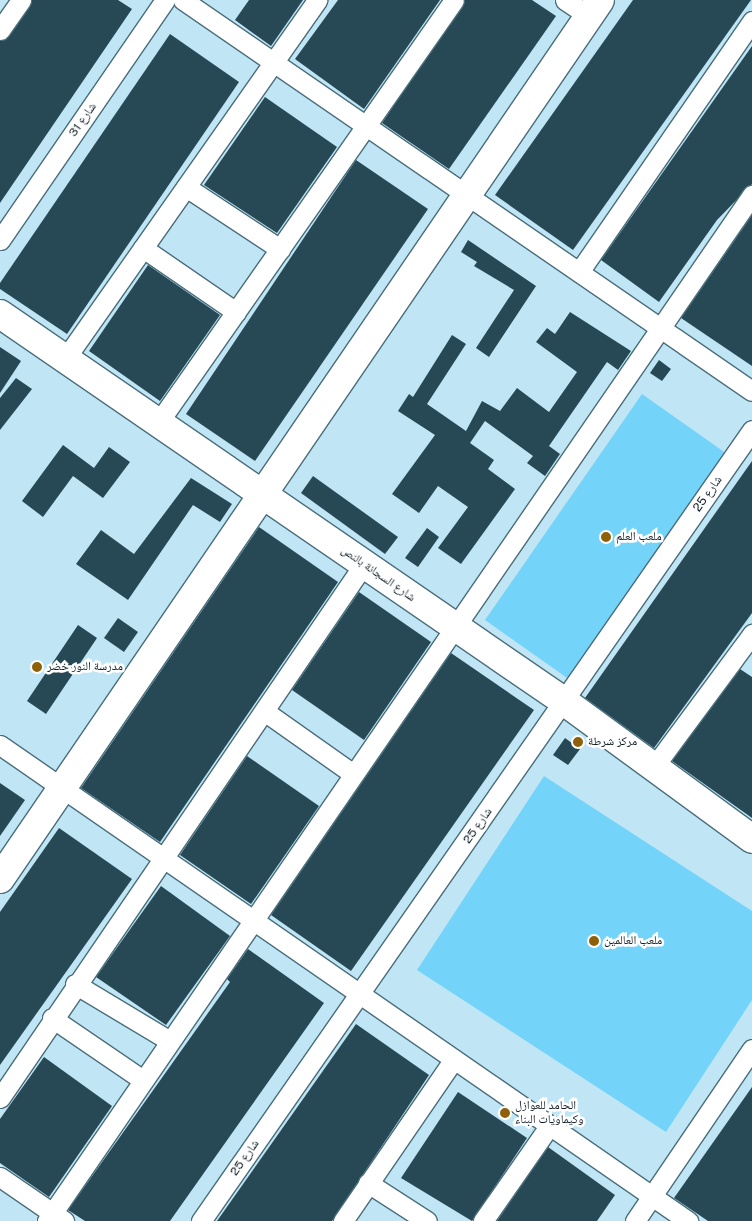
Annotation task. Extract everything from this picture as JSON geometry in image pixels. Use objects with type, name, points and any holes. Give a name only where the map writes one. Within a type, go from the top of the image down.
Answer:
[{"type":"street","points":[[0,30],[21,0]]},
{"type":"street","name":"شارع 31","points":[[0,240],[165,0]]},
{"type":"street","points":[[183,0],[752,391]]},
{"type":"street","points":[[65,359],[317,0]]},
{"type":"street","points":[[158,423],[454,0]]},
{"type":"street","points":[[0,879],[64,789],[262,492],[468,196],[595,8],[566,0]]},
{"type":"street","points":[[579,272],[752,21]]},
{"type":"street","points":[[186,187],[280,249]]},
{"type":"street","points":[[0,1178],[55,1218],[143,1080],[252,919],[752,196]]},
{"type":"street","points":[[143,248],[236,312]]},
{"type":"street","name":"شارع السجانة بالنص","points":[[0,314],[262,492],[565,702],[653,768],[749,832]]},
{"type":"street","name":"شارع 25","points":[[201,1221],[565,702],[752,430]]},
{"type":"street","points":[[0,1098],[161,856],[264,711],[364,564]]},
{"type":"street","points":[[653,768],[749,643]]},
{"type":"street","points":[[264,711],[352,773]]},
{"type":"street","points":[[0,745],[688,1221]]},
{"type":"street","points":[[75,984],[170,1041]]},
{"type":"street","points":[[52,1018],[143,1080]]},
{"type":"street","points":[[635,1221],[752,1049]]},
{"type":"street","points":[[343,1221],[454,1059]]},
{"type":"street","points":[[483,1221],[550,1125]]},
{"type":"street","points":[[368,1183],[427,1221]]},
{"type":"shaded area","name":"ملعب العلم","points":[[642,394],[727,454],[570,680],[485,620]]},
{"type":"shaded area","name":"ملعب العالمين","points":[[544,776],[752,911],[752,1000],[666,1132],[417,970]]},
{"type":"building","points":[[32,0],[118,0],[132,9],[0,203],[0,41],[9,36]]},
{"type":"building","points":[[249,0],[303,0],[271,46],[235,20]]},
{"type":"building","points":[[338,0],[440,0],[364,109],[295,59]]},
{"type":"building","points":[[465,0],[532,0],[556,16],[449,169],[382,123]]},
{"type":"building","points":[[633,0],[751,0],[573,250],[495,195]]},
{"type":"building","points":[[170,34],[239,82],[67,334],[0,289],[0,283]]},
{"type":"building","points":[[752,46],[752,184],[717,220],[659,302],[601,260]]},
{"type":"building","points":[[265,97],[337,147],[277,233],[204,185]]},
{"type":"building","points":[[356,160],[428,209],[255,461],[186,414]]},
{"type":"building","points":[[752,215],[752,366],[681,318]]},
{"type":"building","points":[[468,240],[536,286],[489,357],[476,348],[514,290],[474,266],[477,262],[461,252]]},
{"type":"building","points":[[148,265],[220,315],[160,401],[89,351]]},
{"type":"building","points":[[570,312],[631,351],[618,370],[607,362],[549,446],[560,454],[545,476],[527,463],[533,456],[485,421],[470,443],[494,460],[488,469],[515,489],[461,564],[438,548],[468,507],[438,486],[419,513],[392,494],[435,435],[398,411],[409,394],[413,397],[452,335],[466,344],[427,404],[466,431],[482,401],[500,411],[517,388],[549,412],[577,372],[536,342],[547,328],[555,334]]},
{"type":"building","points":[[0,347],[21,361],[0,393]]},
{"type":"building","points":[[659,360],[671,369],[662,381],[650,373]]},
{"type":"building","points":[[16,378],[32,389],[0,430],[0,398]]},
{"type":"building","points":[[63,445],[94,468],[109,447],[130,462],[103,498],[73,476],[43,517],[22,501]]},
{"type":"building","points":[[752,461],[752,613],[654,748],[585,698]]},
{"type":"building","points":[[313,476],[398,537],[385,554],[301,493]]},
{"type":"building","points":[[191,478],[232,504],[220,522],[193,505],[128,600],[76,564],[101,530],[134,554]]},
{"type":"building","points":[[259,527],[338,582],[160,842],[81,788]]},
{"type":"building","points":[[427,528],[439,537],[418,567],[405,558]]},
{"type":"building","points":[[359,592],[431,642],[364,740],[292,690]]},
{"type":"building","points":[[118,618],[138,632],[124,652],[104,638]]},
{"type":"building","points":[[78,625],[97,638],[46,714],[27,701]]},
{"type":"building","points":[[451,653],[534,710],[351,971],[271,915]]},
{"type":"building","points":[[740,669],[752,677],[752,818],[672,761]]},
{"type":"building","points":[[565,738],[580,749],[568,765],[553,755]]},
{"type":"building","points":[[247,756],[319,806],[251,904],[180,855]]},
{"type":"building","points":[[0,783],[25,800],[0,836]]},
{"type":"building","points":[[59,828],[132,879],[0,1065],[0,912]]},
{"type":"building","points":[[161,886],[230,936],[166,1025],[96,977]]},
{"type":"building","points":[[248,949],[324,1003],[170,1221],[85,1221],[68,1210],[230,982],[227,979]]},
{"type":"building","points":[[356,1024],[429,1075],[332,1221],[217,1221]]},
{"type":"building","points":[[44,1057],[112,1106],[49,1197],[0,1163],[0,1119]]},
{"type":"building","points":[[752,1087],[752,1221],[708,1221],[674,1198]]},
{"type":"building","points":[[458,1092],[527,1138],[472,1221],[401,1178]]},
{"type":"building","points":[[548,1147],[615,1195],[597,1221],[497,1221]]},
{"type":"place","name":"ملعب العلم","points":[[606,537]]},
{"type":"place","name":"مدرسة النور خضر","points":[[37,667]]},
{"type":"place","name":"مركز شرطة","points":[[578,742]]},
{"type":"place","name":"ملعب العالمين","points":[[594,941]]},
{"type":"place","name":"الحامد للعوازل وكيماويات البناء","points":[[505,1113]]}]
